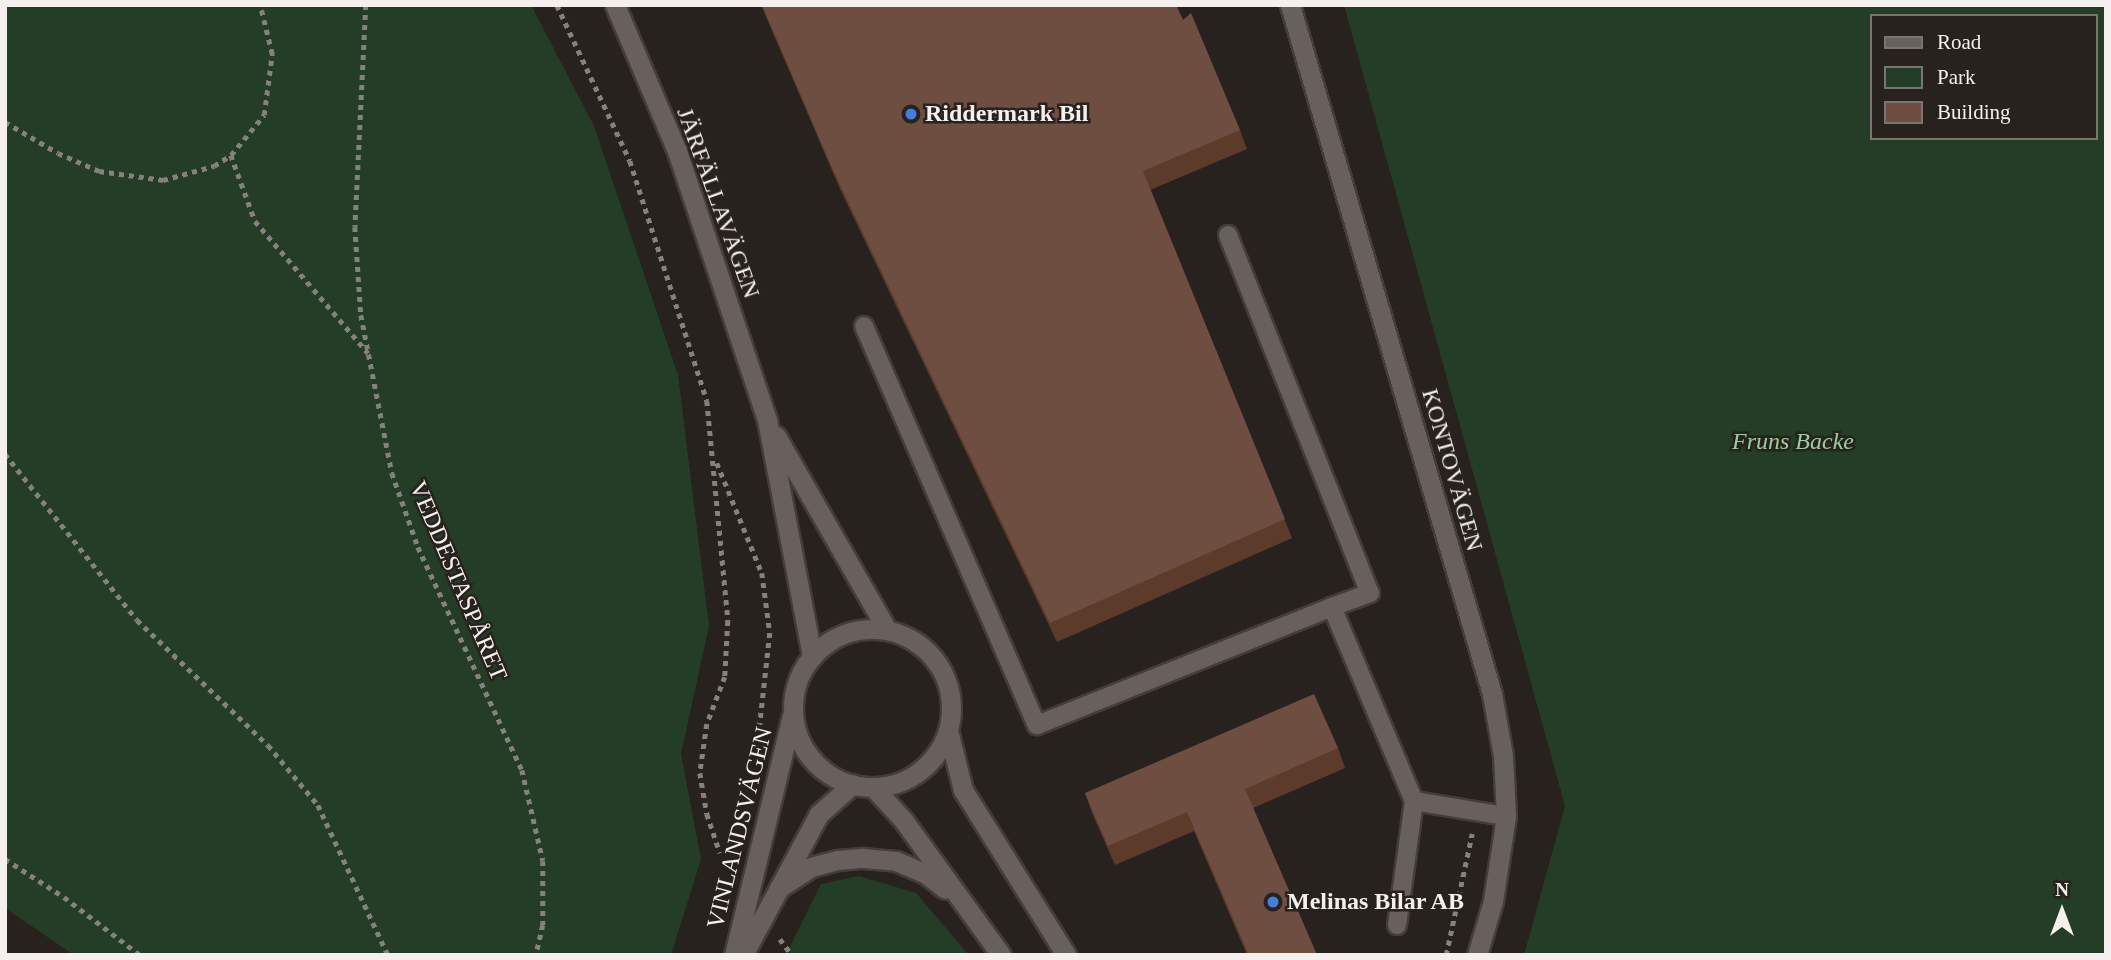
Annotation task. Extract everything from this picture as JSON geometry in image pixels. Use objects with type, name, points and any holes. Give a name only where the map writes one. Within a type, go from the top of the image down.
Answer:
[{"type":"street","name":"JÄRFÄLLAVÄGEN","points":[[615,5],[677,151],[767,420],[812,657]]},
{"type":"street","name":"KONTOVÄGEN","points":[[1290,5],[1492,694],[1503,756],[1506,817],[1493,901],[1477,955]]},
{"type":"street","name":"JÄRFÄLLAVÄGEN","points":[[767,420],[887,630]]},
{"type":"street","points":[[948,730],[928,765],[892,784],[873,787],[834,777],[811,758],[797,732],[793,712],[801,674],[812,657],[844,634],[865,629],[887,630],[908,638],[926,650],[940,667],[949,687],[951,709],[948,730],[962,790],[1066,955]]},
{"type":"street","name":"VINLANDSVÄGEN","points":[[734,955],[793,712]]},
{"type":"street","name":"VINLANDSVÄGEN","points":[[743,955],[819,814],[853,784]]},
{"type":"street","points":[[873,787],[904,821],[1000,955]]},
{"type":"street","points":[[779,888],[811,867],[838,860],[896,861],[926,874],[964,905]]},
{"type":"lane","points":[[864,326],[1037,725],[1370,593],[1227,235]]},
{"type":"lane","points":[[1332,607],[1414,801],[1397,925]]},
{"type":"lane","points":[[1414,801],[1506,817]]},
{"type":"path","points":[[5,122],[58,153],[99,171],[163,180],[214,166],[231,155],[264,114],[272,54],[260,5]]},
{"type":"path","name":"VEDDESTASPÅRET","points":[[366,5],[355,227],[361,315],[392,473],[418,547],[522,770],[543,861],[542,925],[536,955]]},
{"type":"path","points":[[557,5],[630,161],[707,401],[714,456],[727,632],[725,677],[707,724],[700,773],[707,814],[720,853]]},
{"type":"path","points":[[231,155],[255,221],[368,353]]},
{"type":"path","points":[[5,454],[137,620],[268,745],[318,805],[388,955]]},
{"type":"path","points":[[714,456],[762,573],[770,633],[760,729]]},
{"type":"path","points":[[1446,955],[1470,849],[1474,811]]},
{"type":"path","points":[[5,859],[64,897],[140,955]]},
{"type":"path","points":[[778,936],[792,955]]},
{"type":"green space","points":[[5,5],[531,5],[594,126],[678,375],[709,626],[681,754],[701,859],[671,955],[74,955],[5,908]]},
{"type":"green space","name":"Fruns Backe","points":[[1344,5],[2106,5],[2106,955],[1524,955],[1565,806]]},
{"type":"green space","points":[[859,876],[916,893],[969,955],[786,955],[821,884]]},
{"type":"building","points":[[762,5],[1176,5],[1183,20],[1191,13],[1240,130],[1143,171],[1285,519],[1050,623],[833,170]]},
{"type":"building","points":[[1314,694],[1338,748],[1245,789],[1317,955],[1249,955],[1187,812],[1108,846],[1085,793]]},
{"type":"place","name":"Riddermark Bil","points":[[911,114]]},
{"type":"place","name":"Melinas Bilar AB","points":[[1273,902]]}]
